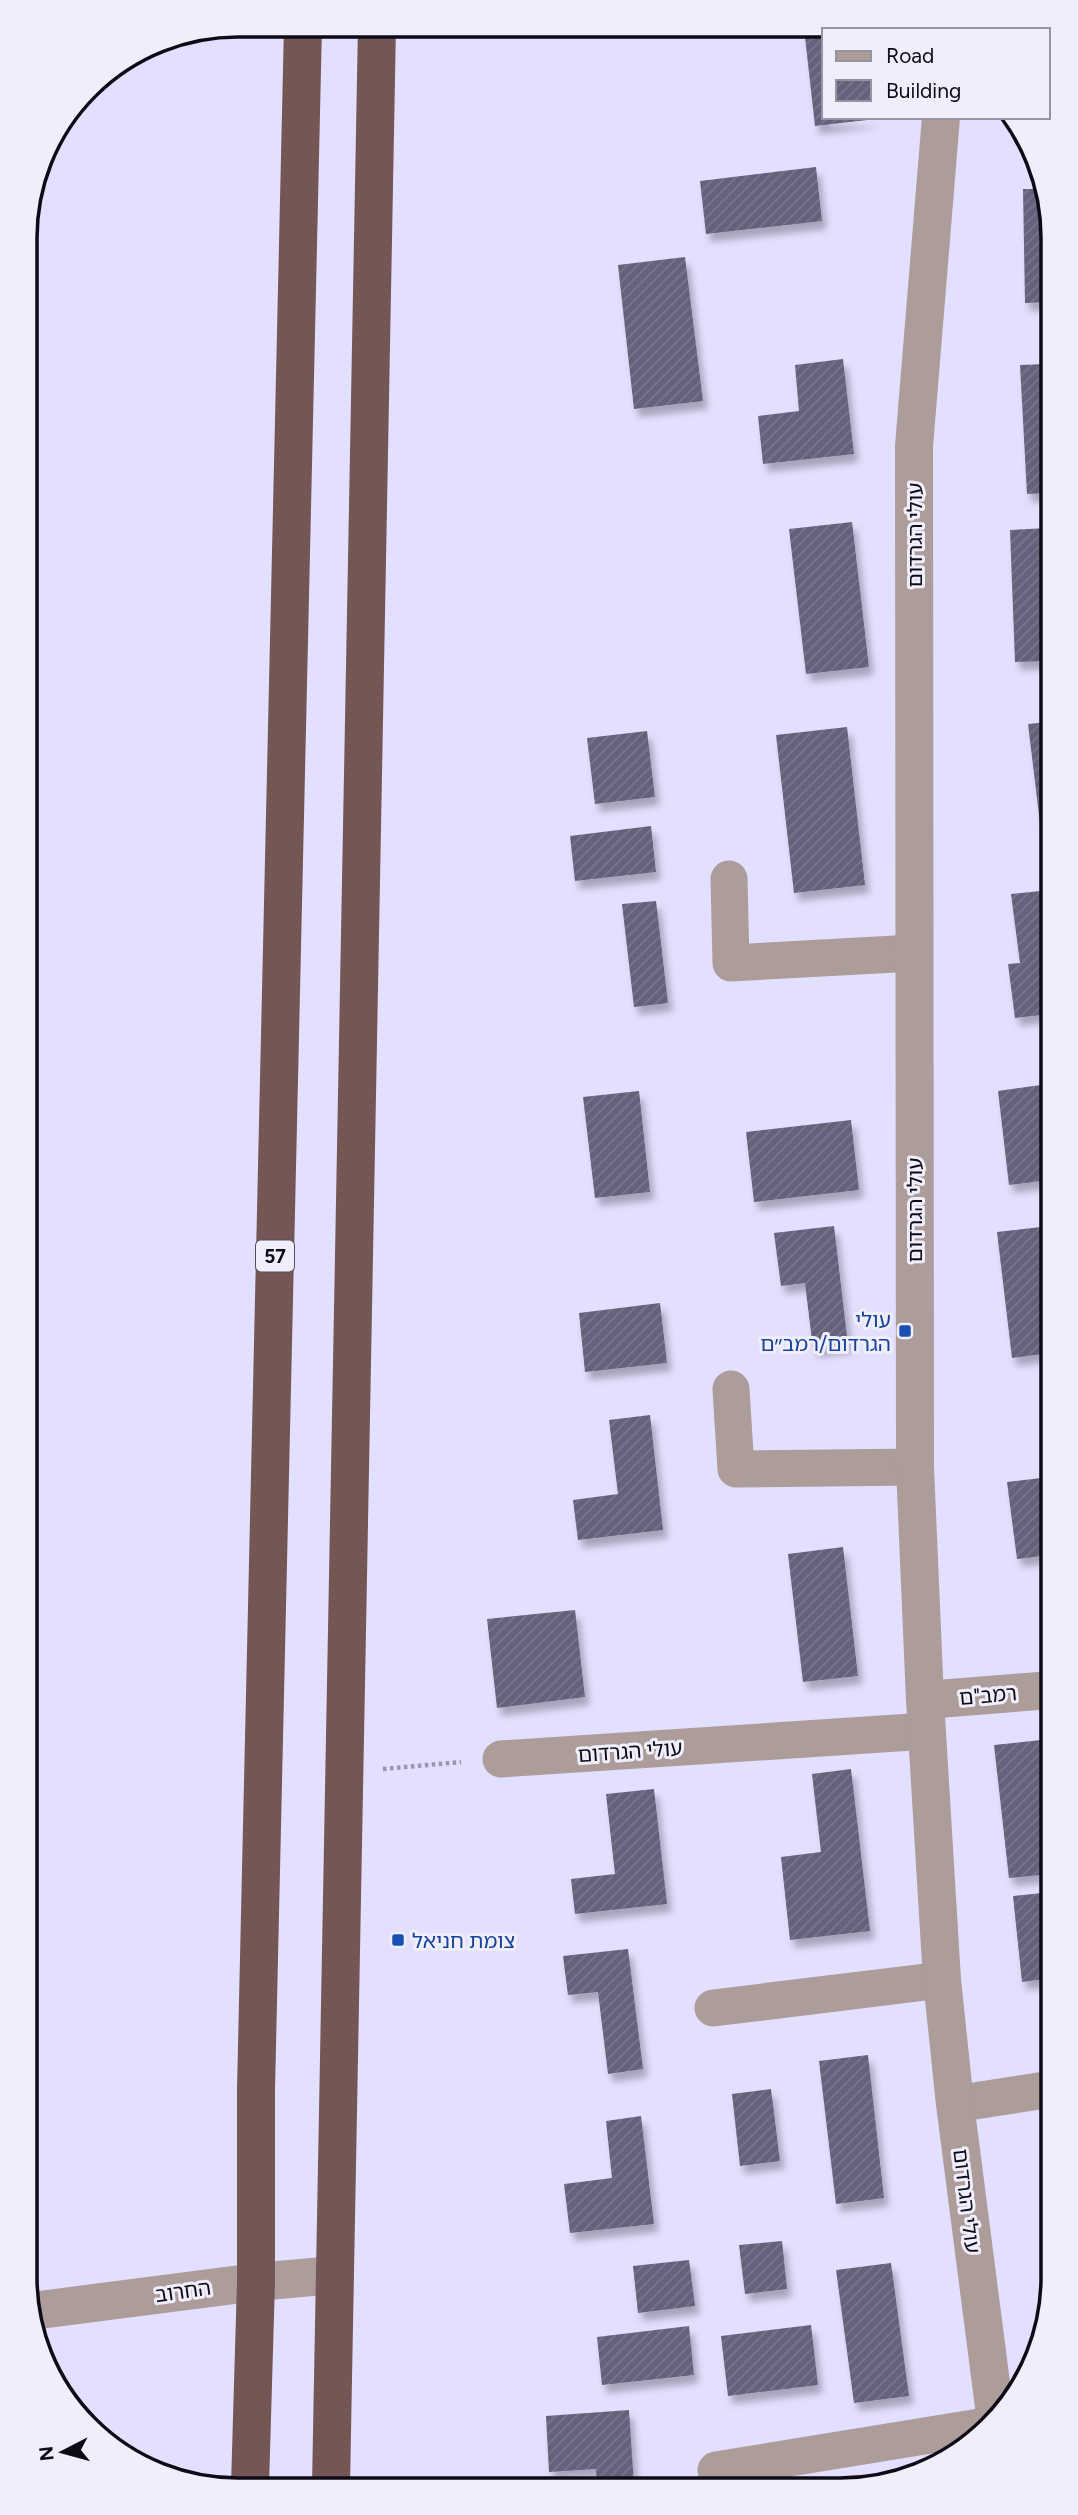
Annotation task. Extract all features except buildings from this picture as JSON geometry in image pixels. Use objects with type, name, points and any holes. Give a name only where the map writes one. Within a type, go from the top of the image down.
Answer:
[{"type":"highway","name":"57","points":[[250,2478],[256,2282],[257,2062],[303,37]]},
{"type":"highway","points":[[331,2478],[377,37]]},
{"type":"street","name":"עולי הגרדום","points":[[942,119],[914,446],[915,1467],[926,1716],[942,1980],[992,2409]]},
{"type":"street","points":[[729,879],[731,962],[914,953]]},
{"type":"street","points":[[731,1389],[736,1469],[915,1467]]},
{"type":"street","name":"רמב\"ם","points":[[926,1716],[1041,1692]]},
{"type":"street","name":"עולי הגרדום","points":[[501,1759],[926,1716]]},
{"type":"street","points":[[713,2008],[942,1980]]},
{"type":"street","points":[[955,2104],[1041,2091]]},
{"type":"street","name":"החרוב","points":[[39,2310],[256,2282],[335,2275]]},
{"type":"street","name":"עולי הגרדום","points":[[716,2470],[975,2426]]},
{"type":"path","points":[[380,1769],[501,1759]]},
{"type":"place","name":"עולי הגרדום/רמב״ם","points":[[905,1331]]},
{"type":"place","name":"צומת חניאל","points":[[398,1940]]}]
